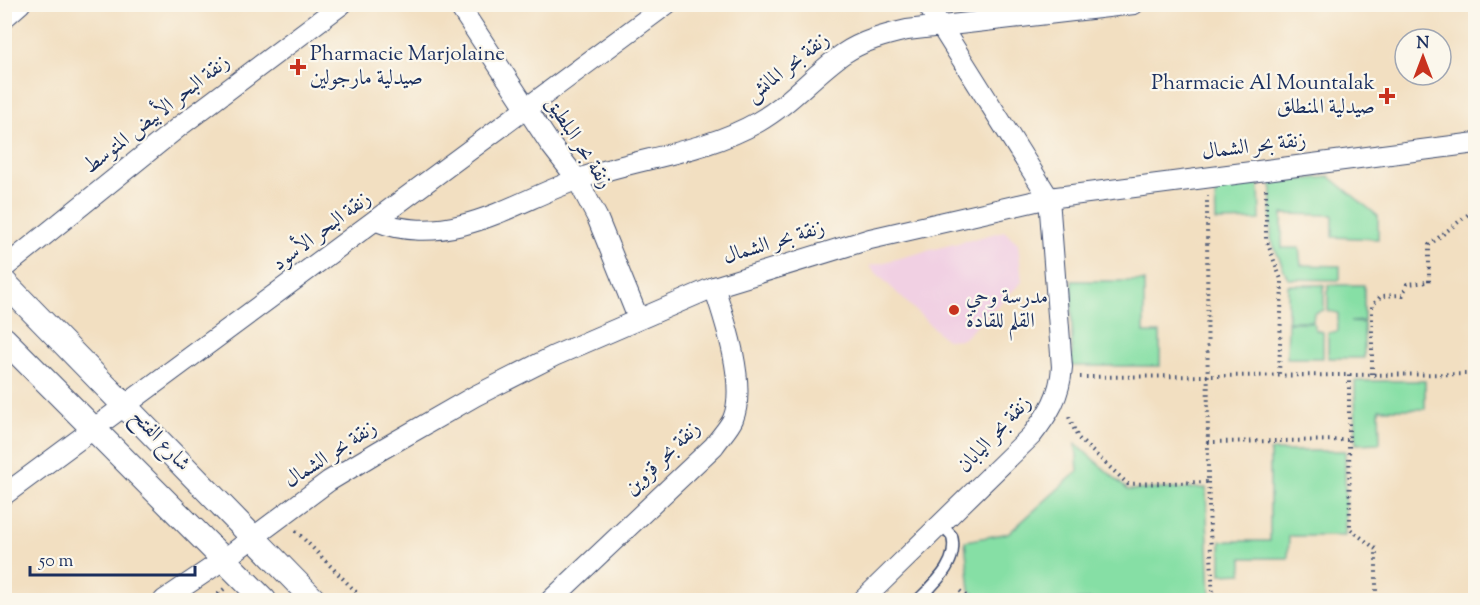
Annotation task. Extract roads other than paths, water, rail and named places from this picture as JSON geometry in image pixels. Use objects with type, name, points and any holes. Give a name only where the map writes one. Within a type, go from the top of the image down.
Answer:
[{"type":"street","points":[[4,18],[20,4]]},
{"type":"street","name":"زنقة البحر الأبيض المتوسط","points":[[4,268],[322,10],[342,4]]},
{"type":"street","name":"زنقة بحر البلطيق","points":[[458,4],[577,179],[597,217],[638,318]]},
{"type":"street","name":"زنقة البحر الأسود","points":[[4,495],[667,4]]},
{"type":"street","points":[[927,4],[1049,198]]},
{"type":"street","name":"زنقة بحر المانش","points":[[377,221],[394,228],[431,230],[461,225],[501,212],[577,179],[660,158],[756,123],[801,92],[844,53],[883,36],[907,30],[1134,4]]},
{"type":"street","name":"زنقة بحر الشمال","points":[[164,600],[262,532],[329,481],[446,413],[554,356],[714,287],[870,239],[1049,198],[1476,143]]},
{"type":"street","name":"زنقة بحر اليابان","points":[[863,600],[1032,435],[1053,406],[1060,384],[1049,198]]},
{"type":"street","name":"شارع الفتح","points":[[4,282],[127,406],[262,532],[314,600]]},
{"type":"street","name":"زنقة بحر قزوين","points":[[551,600],[714,446],[733,418],[736,404],[734,357],[729,332],[714,287]]},
{"type":"street","points":[[4,339],[264,600]]},
{"type":"lane","points":[[918,600],[946,570],[953,555],[952,536],[942,525]]},
{"type":"place","name":"Pharmacie Marjolaine صيدلية مارجولين","points":[[298,67]]},
{"type":"place","name":"Pharmacie Al Mountalak صيدلية المنطلق","points":[[1387,96]]},
{"type":"place","name":"مدرسة وحي القلم للقادة","points":[[954,310]]}]
